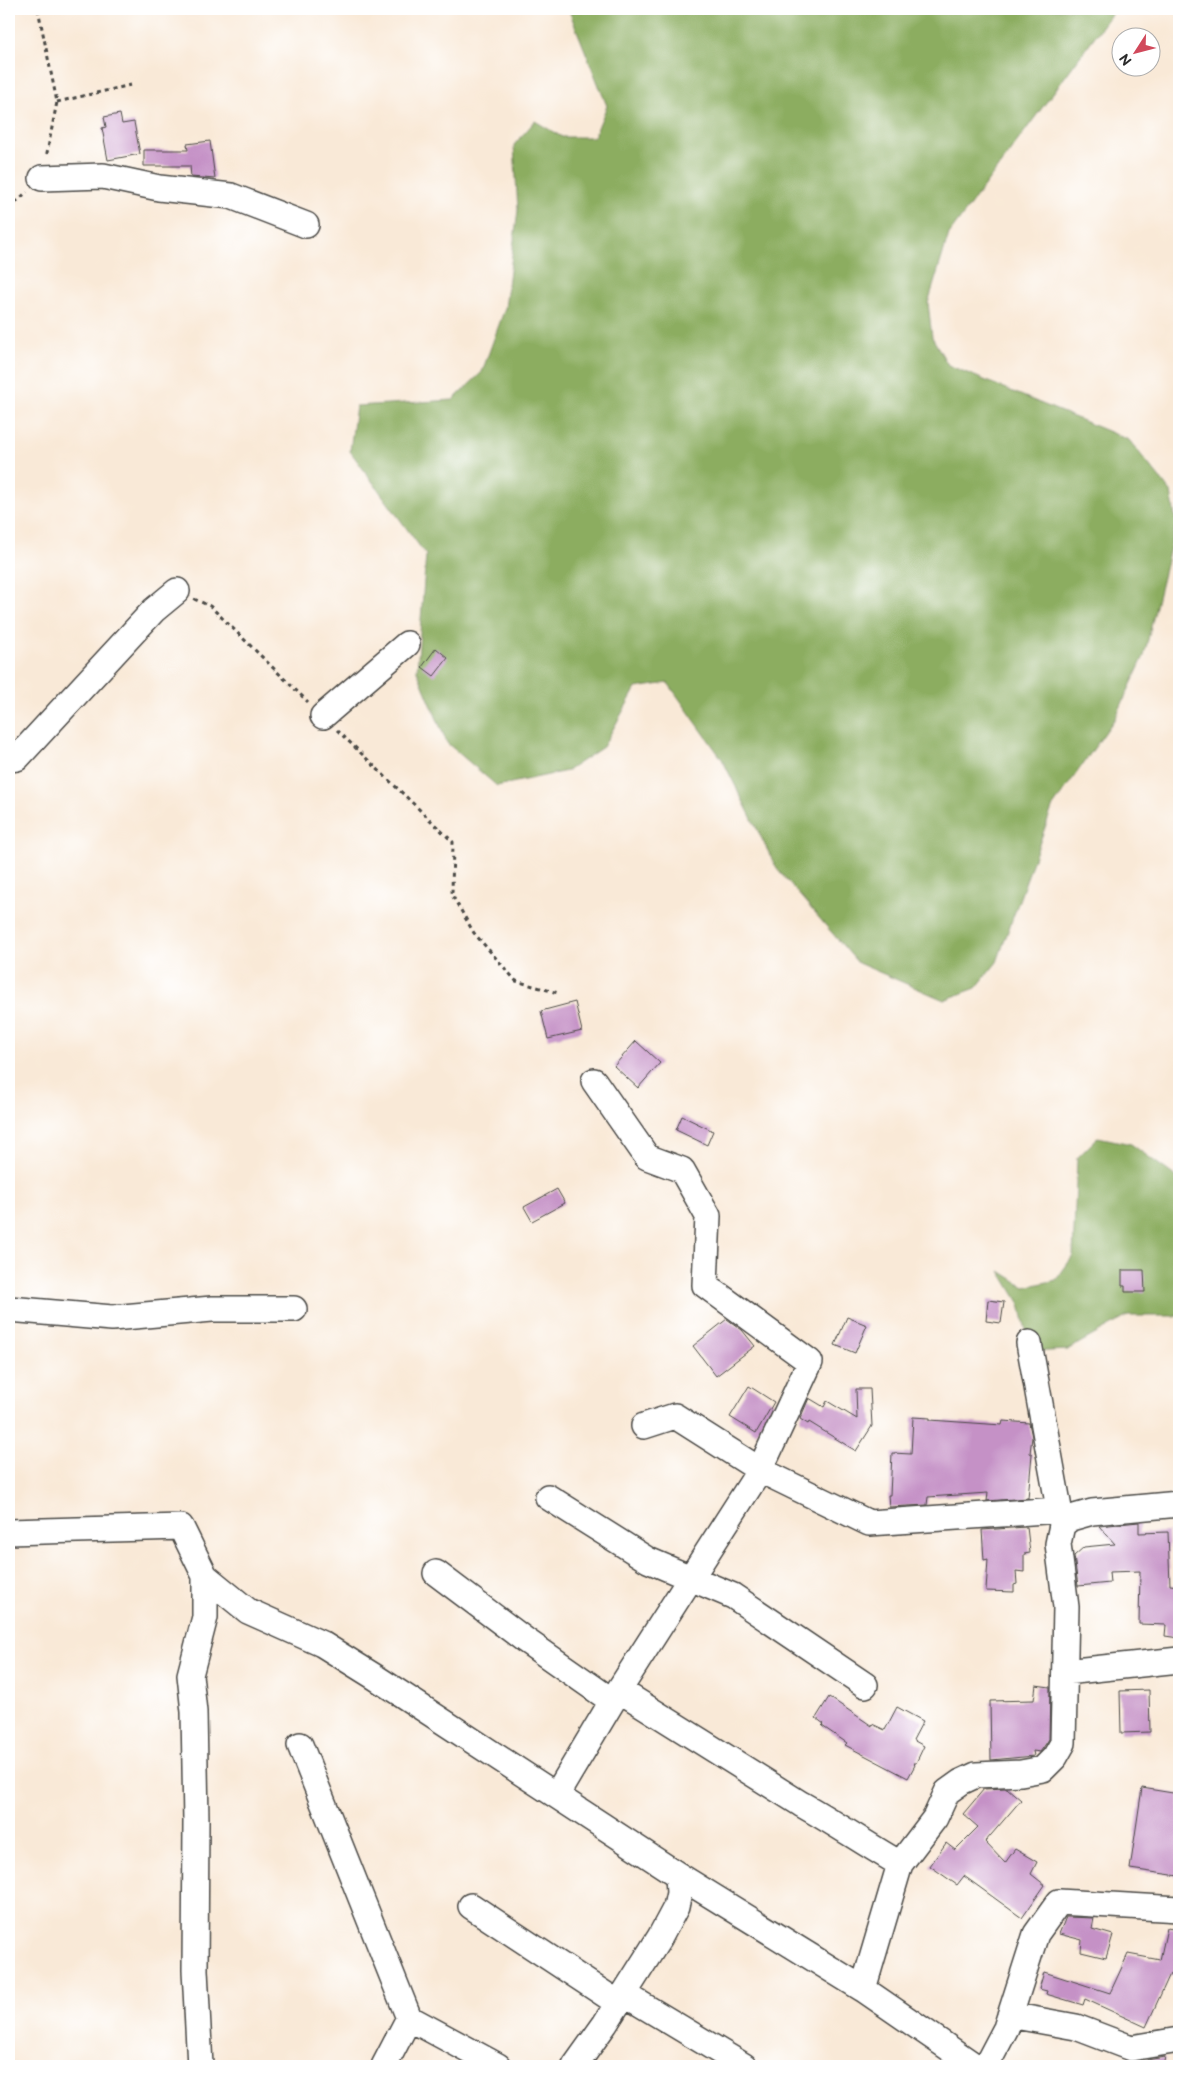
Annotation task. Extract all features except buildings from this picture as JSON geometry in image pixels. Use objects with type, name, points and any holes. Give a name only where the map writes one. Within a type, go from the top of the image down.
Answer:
[{"type":"street","points":[[42,178],[103,176],[159,188],[231,196],[306,225]]},
{"type":"street","points":[[9,759],[17,758],[154,610],[176,591]]},
{"type":"street","points":[[323,716],[407,644]]},
{"type":"street","points":[[557,1794],[615,1696],[760,1470],[810,1362],[705,1285],[708,1216],[682,1170],[647,1156],[594,1081]]},
{"type":"street","points":[[9,1309],[112,1318],[212,1309],[294,1309]]},
{"type":"street","points":[[863,1988],[900,1864],[934,1818],[947,1792],[961,1782],[976,1775],[1021,1772],[1043,1768],[1055,1757],[1063,1743],[1066,1607],[1058,1544],[1060,1518],[1029,1344]]},
{"type":"street","points":[[644,1426],[676,1416],[760,1470],[869,1523],[1071,1518],[1092,1512],[1179,1504]]},
{"type":"street","points":[[548,1497],[648,1560],[734,1596],[865,1685]]},
{"type":"street","points":[[9,1532],[181,1527],[205,1576],[206,1617],[190,1675],[194,1712],[196,1821],[195,1970],[200,2066]]},
{"type":"street","points":[[436,1573],[525,1640],[615,1696],[832,1821],[860,1841],[900,1864]]},
{"type":"street","points":[[205,1576],[248,1611],[322,1644],[482,1749],[557,1794],[678,1875],[863,1988],[974,2066]]},
{"type":"street","points":[[1065,1672],[1179,1660]]},
{"type":"street","points":[[300,1745],[409,2018],[498,2066]]},
{"type":"street","points":[[575,2066],[660,1937],[676,1907],[679,1893],[678,1875]]},
{"type":"street","points":[[986,2066],[1006,2028],[1036,1934],[1059,1902],[1179,1909]]},
{"type":"street","points":[[471,1906],[621,1998],[744,2066]]},
{"type":"street","points":[[1010,2015],[1076,2027],[1132,2048],[1179,2040]]},
{"type":"street","points":[[384,2066],[409,2018]]},
{"type":"path","points":[[38,9],[57,102],[42,178]]},
{"type":"path","points":[[57,102],[131,85]]},
{"type":"path","points":[[176,591],[210,606],[453,842],[452,895],[474,932],[516,981],[558,993]]},
{"type":"green space","points":[[570,9],[1115,9],[949,234],[928,303],[932,337],[948,365],[1129,440],[1171,492],[1176,523],[1144,656],[1116,717],[1052,808],[997,962],[976,988],[944,1000],[858,963],[777,869],[722,759],[668,683],[636,688],[603,747],[567,771],[497,786],[447,743],[417,671],[426,555],[350,451],[356,406],[453,400],[482,372],[505,308],[518,210],[514,145],[535,121],[562,137],[594,137],[607,106]]},
{"type":"green space","points":[[1098,1137],[1131,1144],[1179,1179],[1179,1316],[1128,1316],[1067,1350],[1031,1352],[1020,1304],[1000,1271],[1025,1287],[1056,1280],[1073,1256],[1077,1158]]}]
